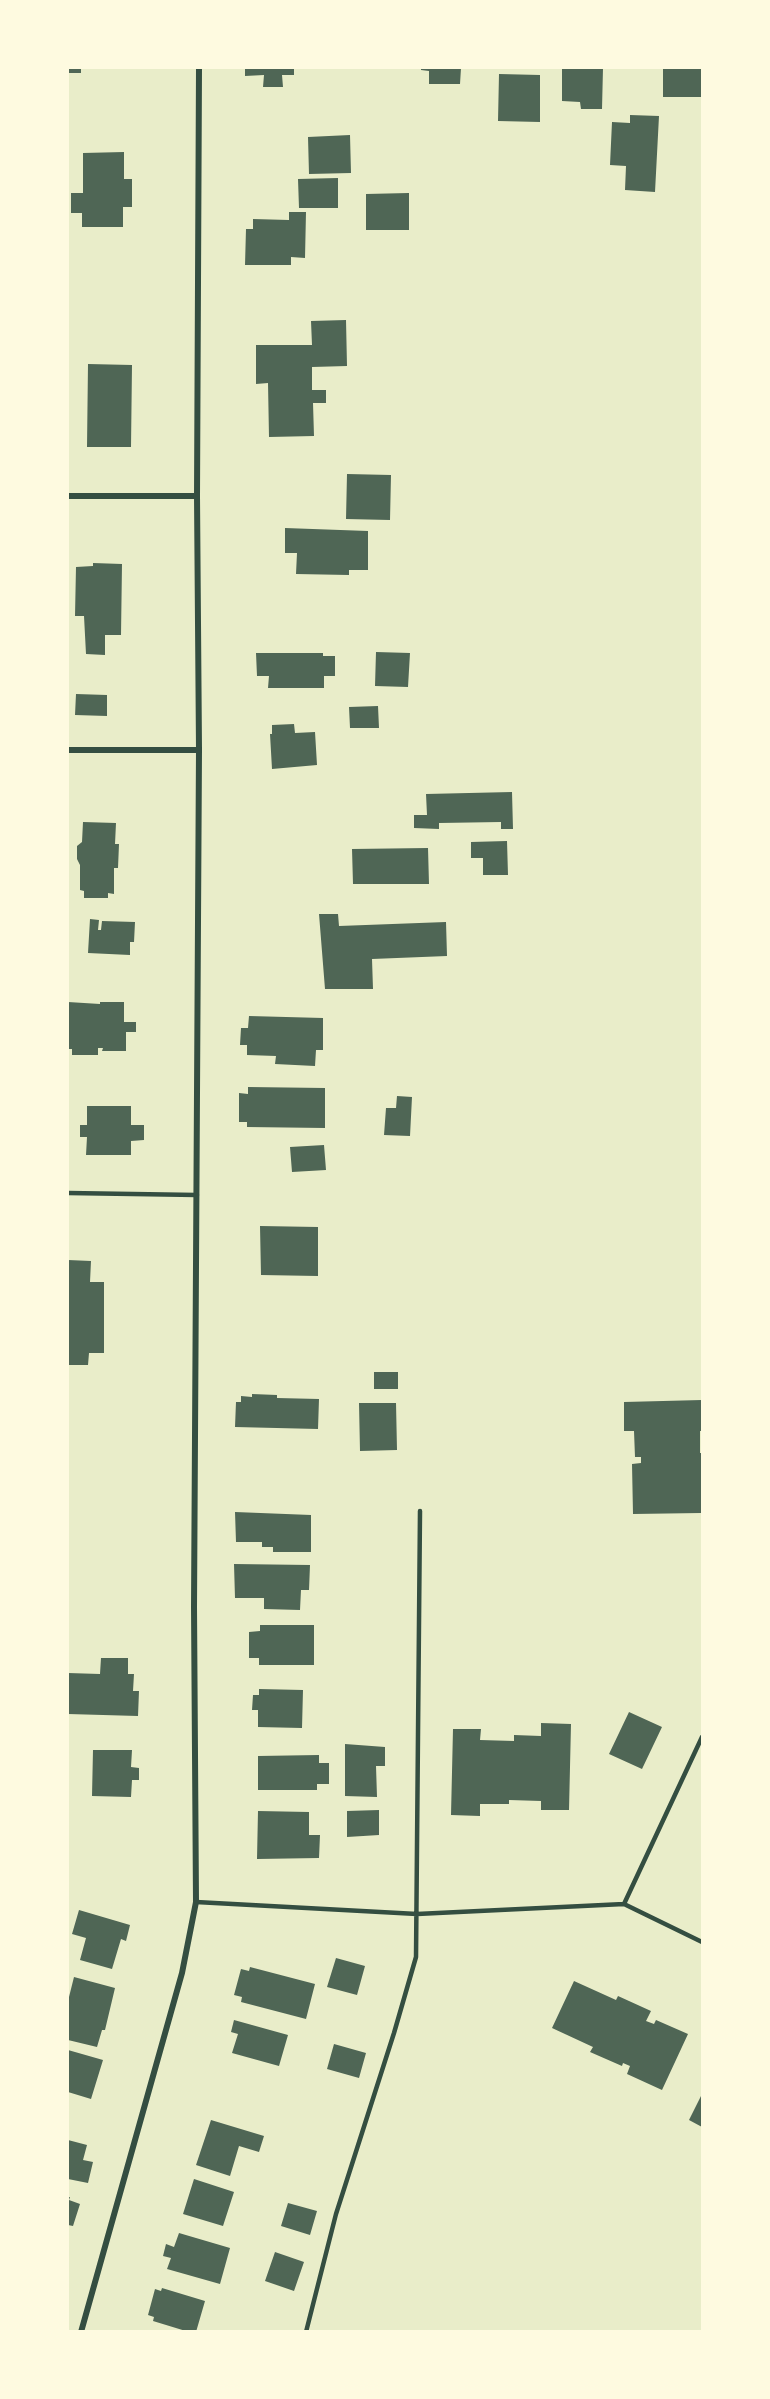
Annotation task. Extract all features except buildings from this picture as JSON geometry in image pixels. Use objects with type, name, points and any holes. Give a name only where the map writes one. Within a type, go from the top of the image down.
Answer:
[{"type":"street","points":[[81,2331],[182,1973],[196,1902],[194,1606],[199,750],[197,496],[199,68]]},
{"type":"street","points":[[68,496],[197,496]]},
{"type":"street","points":[[68,750],[199,750]]},
{"type":"lane","points":[[68,1193],[197,1195]]},
{"type":"lane","points":[[306,2331],[336,2214],[416,1957],[420,1512]]},
{"type":"lane","points":[[624,1904],[702,1737]]},
{"type":"lane","points":[[196,1902],[417,1914],[624,1904],[702,1942]]}]
